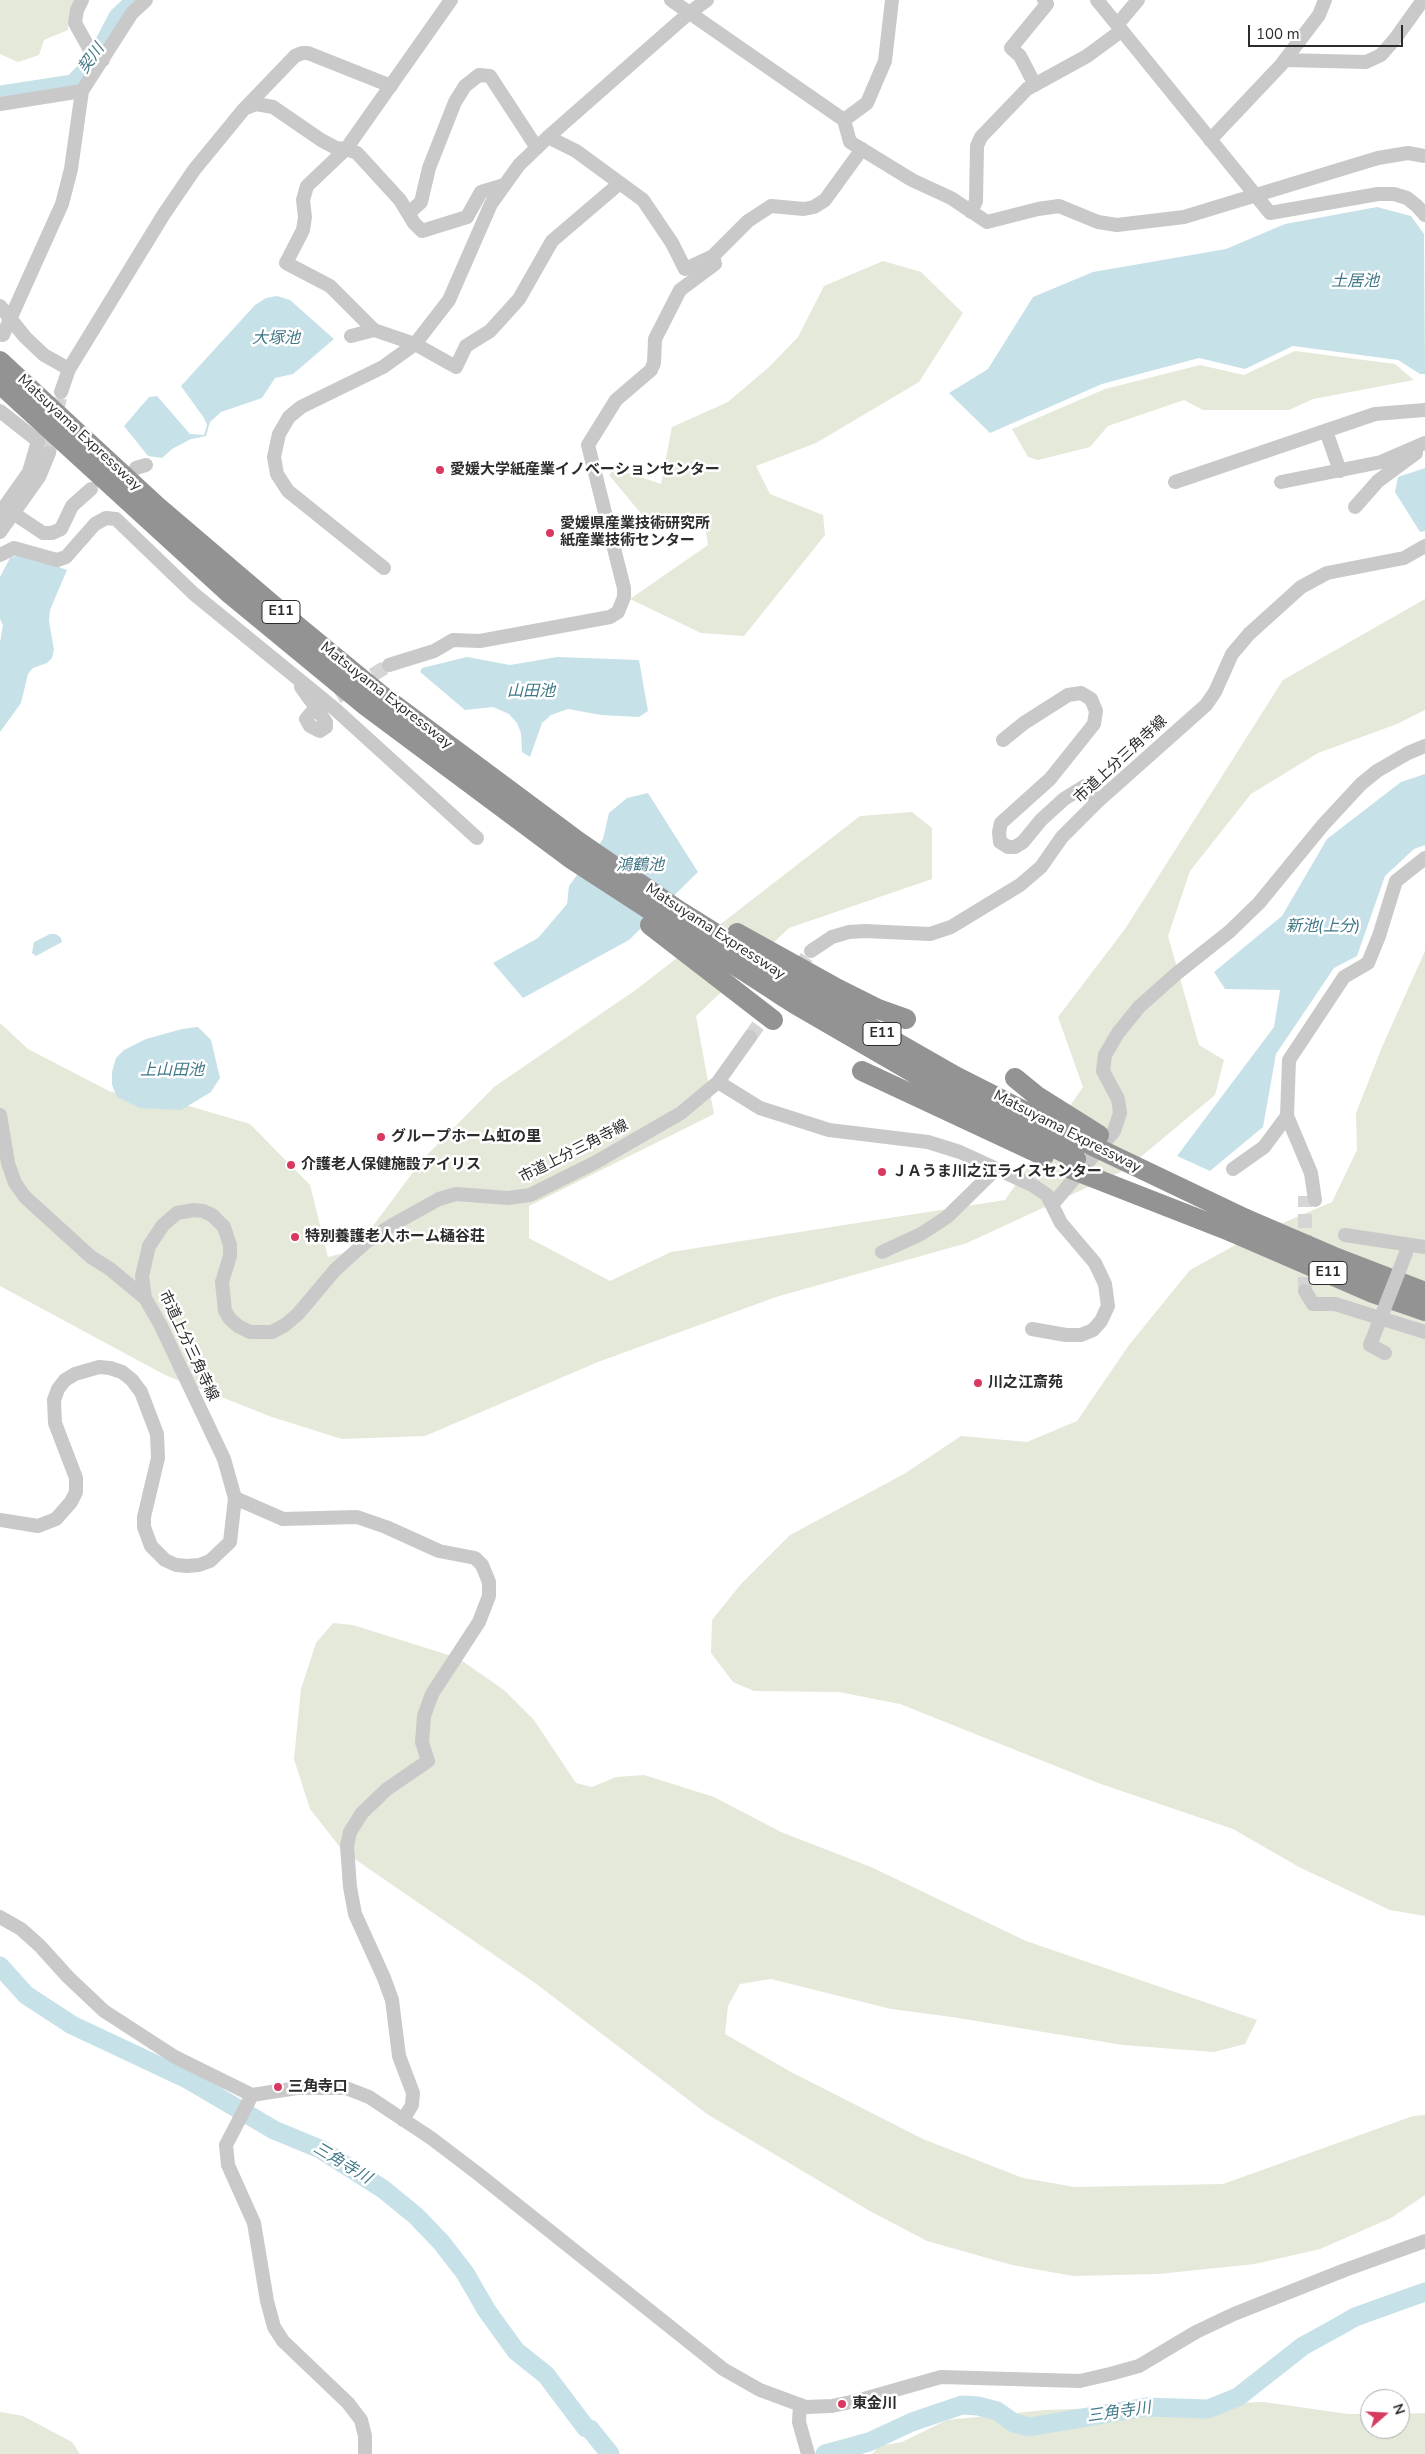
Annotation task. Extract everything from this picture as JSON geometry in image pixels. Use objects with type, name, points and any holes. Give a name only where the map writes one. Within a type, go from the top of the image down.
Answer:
[{"type":"highway","points":[[1,340],[158,506]]},
{"type":"highway","name":"Matsuyama Expressway","points":[[0,360],[158,506],[300,628],[575,850]]},
{"type":"highway","name":"Matsuyama Expressway","points":[[0,384],[238,600],[366,706],[794,1004],[1073,1164]]},
{"type":"highway","points":[[575,850],[671,917],[773,1020]]},
{"type":"highway","points":[[671,917],[906,1020]]},
{"type":"highway","name":"Matsuyama Expressway","points":[[671,917],[955,1076],[1096,1141]]},
{"type":"highway","points":[[862,1070],[1073,1164],[1242,1221]]},
{"type":"highway","points":[[1014,1078],[1096,1141],[1242,1221]]},
{"type":"highway","name":"E11","points":[[1242,1221],[1425,1292]]},
{"type":"highway","name":"E11","points":[[1242,1221],[1373,1293],[1425,1312]]},
{"type":"street","points":[[82,0],[77,10],[76,23],[90,50],[103,60]]},
{"type":"street","points":[[1,340],[62,204],[71,169],[82,91],[132,13],[146,0]]},
{"type":"street","points":[[450,0],[346,149],[307,186],[303,200],[305,217],[303,230],[286,263],[330,286],[374,330],[415,344],[456,367],[466,346],[490,331],[519,299],[552,242],[620,183]]},
{"type":"street","points":[[671,0],[844,120],[850,142],[912,180],[951,198],[987,222],[1038,209],[1059,206],[1098,222],[1117,225],[1184,217],[1378,158],[1423,152]]},
{"type":"street","points":[[384,568],[288,490],[277,474],[274,457],[279,434],[289,417],[295,412],[383,367],[415,344],[449,300],[478,231],[504,185],[548,137],[689,13],[707,0]]},
{"type":"street","points":[[844,120],[867,103],[885,61],[892,0]]},
{"type":"street","points":[[1036,84],[1020,56],[1011,48],[1047,4],[1044,0]]},
{"type":"street","points":[[1097,0],[1270,213],[1378,194],[1394,194],[1407,198],[1425,215]]},
{"type":"street","points":[[971,212],[976,201],[978,146],[981,137],[1027,89],[1088,56],[1119,28],[1138,0]]},
{"type":"street","points":[[1210,140],[1285,60],[1319,15],[1325,0]]},
{"type":"street","points":[[1285,60],[1366,62],[1380,55],[1395,39],[1423,0]]},
{"type":"street","points":[[62,392],[69,369],[164,214],[194,170],[244,109],[295,56],[302,52],[391,86]]},
{"type":"street","points":[[409,213],[421,202],[429,168],[455,102],[465,86],[479,75],[490,76],[537,148]]},
{"type":"street","points":[[0,104],[82,91]]},
{"type":"street","points":[[244,109],[256,104],[273,107],[321,140],[336,148],[356,153],[409,213],[414,224],[422,231],[467,217],[481,192],[504,185]]},
{"type":"street","points":[[548,137],[576,151],[643,200],[672,243],[685,269],[713,256],[748,221],[771,206],[804,209],[814,207],[825,200],[862,149]]},
{"type":"street","points":[[389,665],[434,651],[453,640],[480,641],[610,617],[618,612],[624,597],[624,588],[588,445],[616,400],[651,370],[654,363],[655,338],[680,290],[715,264],[713,256]]},
{"type":"street","points":[[0,306],[10,320],[44,355],[69,369]]},
{"type":"street","points":[[351,336],[374,330]]},
{"type":"street","points":[[1175,482],[1375,414],[1425,410]]},
{"type":"street","points":[[0,411],[38,441],[29,472],[6,513],[0,532]]},
{"type":"street","points":[[1326,431],[1340,470]]},
{"type":"street","points":[[1281,482],[1382,462],[1425,443]]},
{"type":"street","points":[[1355,506],[1378,480],[1425,447]]},
{"type":"street","points":[[6,513],[39,477],[49,453]]},
{"type":"street","points":[[6,513],[43,533],[52,533],[61,529],[72,506],[91,489]]},
{"type":"street","points":[[0,555],[14,548],[57,560],[66,558],[95,524],[106,518],[116,519],[194,594],[335,709],[477,838]]},
{"type":"street","name":"市道上分三角寺線","points":[[811,951],[832,937],[849,932],[930,934],[951,927],[1020,885],[1041,867],[1062,837],[1097,802],[1206,705],[1215,692],[1232,654],[1249,634],[1301,587],[1327,574],[1404,558],[1425,546]]},
{"type":"street","points":[[289,670],[326,722],[326,727],[320,731],[310,726],[306,719],[310,714]]},
{"type":"street","points":[[1002,740],[1024,723],[1068,695],[1081,693],[1091,699],[1096,711],[1094,724],[1050,779],[1002,823],[999,832],[1000,842],[1008,847],[1016,847],[1023,842],[1040,820],[1064,799],[1085,786],[1097,802]]},
{"type":"street","points":[[1052,1204],[1114,1130],[1120,1113],[1118,1099],[1103,1071],[1105,1055],[1139,1007],[1229,932],[1258,903],[1323,825],[1361,784],[1377,771],[1408,753],[1425,746]]},
{"type":"street","points":[[1310,1198],[1312,1173],[1287,1116],[1289,1060],[1344,977],[1368,963],[1380,936],[1396,881],[1425,858]]},
{"type":"street","name":"市道上分三角寺線","points":[[0,1520],[38,1526],[56,1519],[71,1502],[76,1492],[76,1478],[55,1423],[54,1400],[58,1389],[65,1380],[76,1374],[99,1367],[122,1372],[132,1380],[147,1404],[157,1434],[158,1458],[144,1516],[146,1537],[158,1554],[176,1565],[199,1565],[220,1553],[230,1542],[235,1498],[224,1459],[160,1324],[145,1298],[142,1276],[145,1260],[158,1232],[176,1213],[194,1210],[203,1211],[219,1221],[229,1235],[230,1256],[222,1282],[225,1310],[230,1319],[238,1326],[250,1332],[272,1332],[285,1325],[298,1314],[341,1264],[366,1242],[439,1199],[456,1194],[508,1198],[530,1195],[596,1162],[681,1114],[718,1082],[750,1037]]},
{"type":"street","points":[[718,1082],[760,1108],[830,1130],[928,1142],[960,1152],[1034,1186],[1047,1195],[1061,1223],[1095,1263],[1105,1284],[1108,1306],[1101,1321],[1093,1330],[1081,1335],[1066,1335],[1032,1329]]},
{"type":"street","points":[[0,1115],[8,1163],[15,1183],[25,1197],[91,1257],[110,1269],[145,1298]]},
{"type":"street","points":[[1234,1169],[1264,1148],[1287,1116]]},
{"type":"street","points":[[882,1252],[921,1234],[947,1218],[996,1169]]},
{"type":"street","points":[[1345,1235],[1407,1248],[1425,1247]]},
{"type":"street","points":[[1386,1353],[1370,1345],[1407,1248]]},
{"type":"street","points":[[1305,1291],[1312,1304],[1335,1304],[1425,1332]]},
{"type":"street","points":[[235,1498],[283,1520],[357,1517],[386,1527],[439,1551],[475,1558],[482,1565],[489,1582],[489,1596],[479,1622],[432,1694],[424,1716],[422,1742],[428,1761],[387,1789],[362,1813],[350,1832],[347,1846],[350,1887],[356,1914],[392,2000],[399,2056],[413,2093],[412,2105],[403,2120]]},
{"type":"street","points":[[0,1917],[21,1929],[40,1946],[68,1977],[104,2011],[175,2057],[252,2095],[297,2088],[346,2088],[369,2098],[477,2173],[723,2369],[760,2390],[800,2405],[832,2406],[942,2377],[1080,2381],[1110,2374],[1139,2366],[1196,2332],[1234,2314],[1345,2270],[1425,2242]]},
{"type":"street","points":[[252,2095],[226,2145],[228,2165],[254,2223],[267,2302],[274,2327],[283,2342],[348,2402],[360,2420],[364,2436],[365,2454]]},
{"type":"street","points":[[800,2405],[799,2422],[808,2454]]},
{"type":"shaded area","points":[[0,0],[79,0],[68,21],[68,30],[44,40],[39,55],[18,62],[0,54]]},
{"type":"shaded area","points":[[883,261],[921,272],[963,313],[919,382],[816,443],[756,466],[770,494],[823,515],[825,535],[744,636],[701,633],[630,599],[708,545],[704,520],[648,522],[609,475],[614,468],[661,484],[672,427],[728,402],[769,367],[798,337],[824,286]]},
{"type":"shaded area","points":[[1295,351],[1395,364],[1414,380],[1313,399],[1289,410],[1203,410],[1184,400],[1108,426],[1090,447],[1038,460],[1028,457],[1012,429],[1105,389],[1200,365],[1244,375]]},
{"type":"shaded area","points":[[1425,599],[1425,710],[1397,724],[1318,753],[1251,794],[1190,871],[1168,936],[1199,1045],[1224,1060],[1215,1095],[1125,1170],[967,1243],[776,1297],[598,1362],[425,1436],[342,1439],[272,1417],[165,1375],[0,1286],[0,1023],[28,1049],[111,1092],[162,1098],[250,1124],[310,1185],[328,1257],[355,1250],[422,1160],[494,1087],[637,989],[860,816],[912,812],[932,828],[932,879],[789,928],[696,1016],[714,1114],[529,1206],[529,1238],[610,1281],[671,1252],[1005,1200],[1083,1087],[1058,1017],[1125,929],[1283,680]]},
{"type":"shaded area","points":[[1425,951],[1425,1916],[1390,1910],[1299,1867],[1233,1829],[1098,1783],[900,1704],[839,1692],[754,1691],[733,1682],[711,1653],[712,1620],[741,1584],[790,1535],[904,1474],[961,1436],[1027,1442],[1077,1421],[1129,1345],[1190,1270],[1250,1237],[1332,1202],[1357,1150],[1356,1113],[1382,1047]]},
{"type":"shaded area","points":[[333,1623],[353,1625],[458,1658],[504,1690],[534,1720],[576,1783],[592,1787],[616,1777],[644,1775],[714,1797],[781,1832],[871,1867],[1026,1941],[1257,2020],[1245,2044],[1214,2052],[1123,2045],[891,2009],[771,1979],[740,1984],[728,2006],[725,2034],[791,2072],[923,2139],[1023,2178],[1075,2187],[1223,2184],[1413,2116],[1425,2115],[1425,2195],[1391,2218],[1320,2249],[1255,2264],[1158,2274],[1073,2276],[1012,2265],[927,2241],[868,2210],[707,2114],[535,1983],[343,1851],[310,1809],[294,1759],[301,1689],[316,1643]]},
{"type":"shaded area","points":[[1264,2402],[1360,2414],[1360,2439],[1410,2439],[1410,2414],[1425,2413],[1425,2454],[872,2454],[879,2446],[902,2442],[947,2420],[1045,2410]]},
{"type":"shaded area","points":[[0,2412],[23,2416],[72,2442],[80,2454],[0,2454]]},
{"type":"water","name":"土居池","points":[[1377,207],[1411,216],[1424,234],[1425,374],[1420,374],[1398,360],[1293,346],[1245,369],[1199,358],[1102,384],[990,433],[949,393],[988,369],[1033,297],[1093,272],[1226,249],[1285,224]]},
{"type":"water","name":"大塚池","points":[[277,296],[290,300],[334,339],[293,374],[275,378],[262,398],[221,412],[210,422],[206,436],[191,439],[172,449],[162,458],[148,456],[124,426],[149,397],[157,396],[190,434],[204,435],[207,425],[204,418],[181,386],[255,305],[266,298]]},
{"type":"water","points":[[1425,468],[1425,531],[1420,532],[1395,492],[1398,477]]},
{"type":"water","points":[[25,555],[67,570],[50,610],[49,621],[54,650],[52,658],[47,663],[33,668],[28,674],[21,703],[0,732],[0,642],[3,625],[0,619],[0,577],[10,558]]},
{"type":"water","name":"山田池","points":[[467,657],[510,665],[557,657],[639,660],[648,711],[639,717],[601,715],[568,709],[551,715],[542,723],[530,757],[522,752],[521,733],[517,723],[509,714],[493,707],[465,710],[420,672],[422,668]]},
{"type":"water","name":"新池(上分)","points":[[1425,774],[1425,845],[1414,849],[1385,876],[1357,956],[1334,968],[1276,1054],[1263,1127],[1210,1171],[1177,1156],[1274,1027],[1280,990],[1225,989],[1214,972],[1282,916],[1327,839],[1401,782]]},
{"type":"water","name":"鴻鶴池","points":[[648,793],[698,872],[629,940],[523,998],[493,963],[538,938],[567,904],[569,886],[603,839],[609,813],[627,798]]},
{"type":"water","points":[[50,934],[56,934],[61,938],[62,942],[36,956],[32,953],[34,942]]},
{"type":"water","name":"上山田池","points":[[198,1027],[211,1040],[220,1078],[211,1092],[181,1110],[140,1108],[117,1097],[112,1085],[112,1072],[116,1058],[124,1050],[146,1039],[182,1029]]},
{"type":"waterway","name":"契川","points":[[0,95],[73,84],[100,51],[118,17],[136,0]]},
{"type":"waterway","name":"三角寺川","points":[[0,1966],[26,1995],[72,2025],[189,2080],[274,2130],[320,2149],[383,2189],[416,2216],[441,2242],[465,2273],[487,2311],[516,2351],[546,2375],[586,2428],[590,2429],[610,2454]]},
{"type":"waterway","name":"三角寺川","points":[[825,2454],[869,2442],[912,2422],[962,2405],[978,2406],[997,2411],[1014,2423],[1029,2427],[1146,2407],[1208,2409],[1238,2397],[1303,2346],[1355,2317],[1425,2292]]},
{"type":"tunnel","points":[[49,453],[61,392]]},
{"type":"tunnel","points":[[319,708],[389,665]]},
{"type":"tunnel","points":[[750,1037],[811,951]]},
{"type":"tunnel","points":[[1305,1196],[1305,1291]]},
{"type":"place","name":"愛媛大学紙産業イノベーションセンター","points":[[440,470]]},
{"type":"place","name":"愛媛県産業技術研究所 紙産業技術センター","points":[[550,533]]},
{"type":"place","name":"グループホーム虹の里","points":[[381,1137]]},
{"type":"place","name":"介護老人保健施設アイリス","points":[[291,1165]]},
{"type":"place","name":"ＪＡうま川之江ライスセンター","points":[[882,1172]]},
{"type":"place","name":"特別養護老人ホーム樋谷荘","points":[[295,1237]]},
{"type":"place","name":"川之江斎苑","points":[[978,1383]]},
{"type":"place","name":"三角寺口","points":[[278,2087]]},
{"type":"place","name":"東金川","points":[[842,2404]]}]
